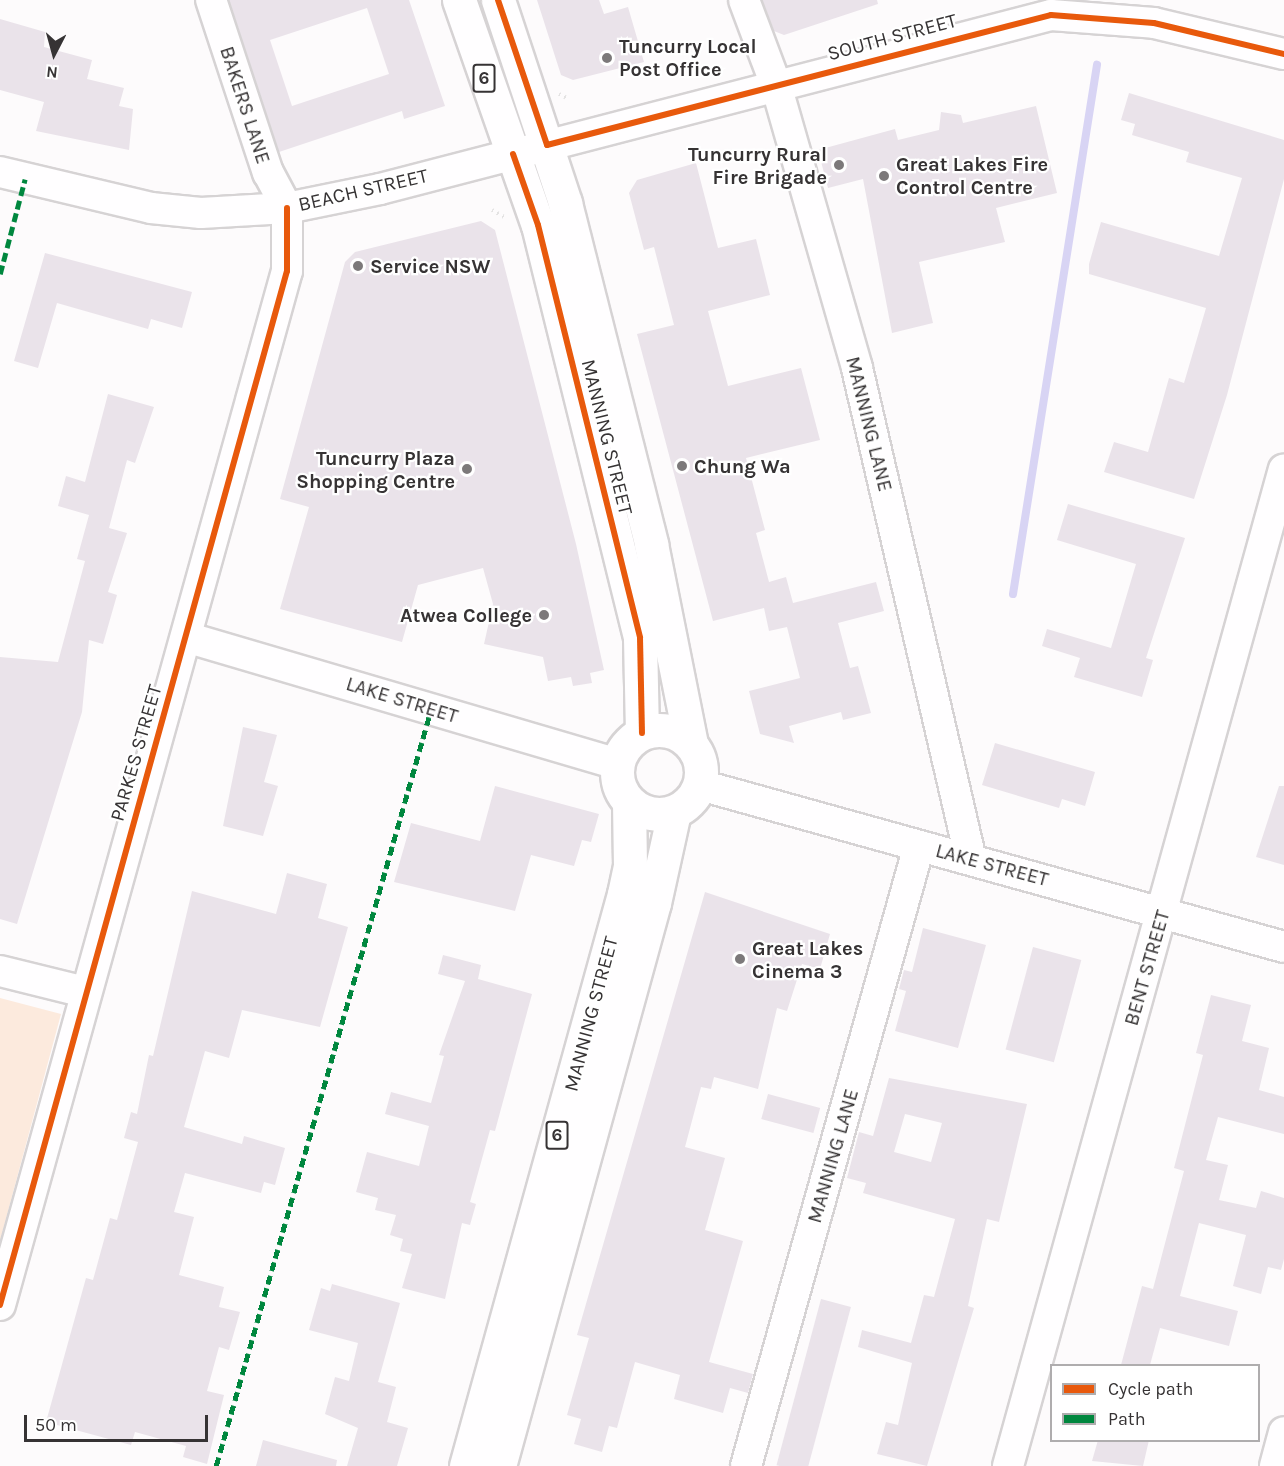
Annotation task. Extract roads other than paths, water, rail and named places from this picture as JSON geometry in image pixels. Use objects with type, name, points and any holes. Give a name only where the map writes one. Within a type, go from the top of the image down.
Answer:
[{"type":"main road","name":"MANNING STREET","points":[[459,0],[537,225],[640,638],[642,733]]},
{"type":"main road","name":"MANNING STREET","points":[[498,0],[547,145],[651,544],[691,744]]},
{"type":"main road","points":[[617,764],[627,744],[642,733],[670,731],[691,744]]},
{"type":"main road","name":"6","points":[[691,744],[701,764],[700,785]]},
{"type":"main road","name":"6","points":[[617,764],[618,784],[629,801]]},
{"type":"main road","points":[[629,801],[650,813],[674,812],[700,785]]},
{"type":"main road","name":"MANNING STREET","points":[[465,1466],[624,894],[630,866],[629,801]]},
{"type":"main road","name":"MANNING STREET","points":[[499,1466],[654,903],[674,812]]},
{"type":"street","name":"BAKERS LANE","points":[[211,0],[268,173],[287,208]]},
{"type":"street","name":"MANNING LANE","points":[[744,0],[776,84],[857,368],[970,856]]},
{"type":"street","name":"SOUTH STREET","points":[[513,154],[776,84],[1016,11],[1123,18],[1284,54]]},
{"type":"street","name":"BEACH STREET","points":[[0,172],[151,208],[201,213],[287,208],[513,154]]},
{"type":"street","name":"PARKES STREET","points":[[0,1305],[85,992],[287,271],[287,208]]},
{"type":"street","name":"BENT STREET","points":[[1008,1466],[1284,470]]},
{"type":"street","name":"LAKE STREET","points":[[186,637],[617,764]]},
{"type":"street","name":"LAKE STREET","points":[[700,785],[920,846],[970,856],[1284,947]]},
{"type":"street","name":"MANNING LANE","points":[[746,1466],[920,846]]},
{"type":"street","points":[[0,971],[85,992]]},
{"type":"street","points":[[1275,1466],[1284,1432]]},
{"type":"waterway","points":[[1013,594],[1097,65]]},
{"type":"place","name":"Tuncurry Local Post Office","points":[[607,58]]},
{"type":"place","name":"Tuncurry Rural Fire Brigade","points":[[839,165]]},
{"type":"place","name":"Great Lakes Fire Control Centre","points":[[884,176]]},
{"type":"place","name":"Service NSW","points":[[358,266]]},
{"type":"place","name":"Chung Wa","points":[[682,466]]},
{"type":"place","name":"Tuncurry Plaza Shopping Centre","points":[[467,469]]},
{"type":"place","name":"Atwea College","points":[[544,615]]},
{"type":"place","name":"Great Lakes Cinema 3","points":[[740,959]]}]
